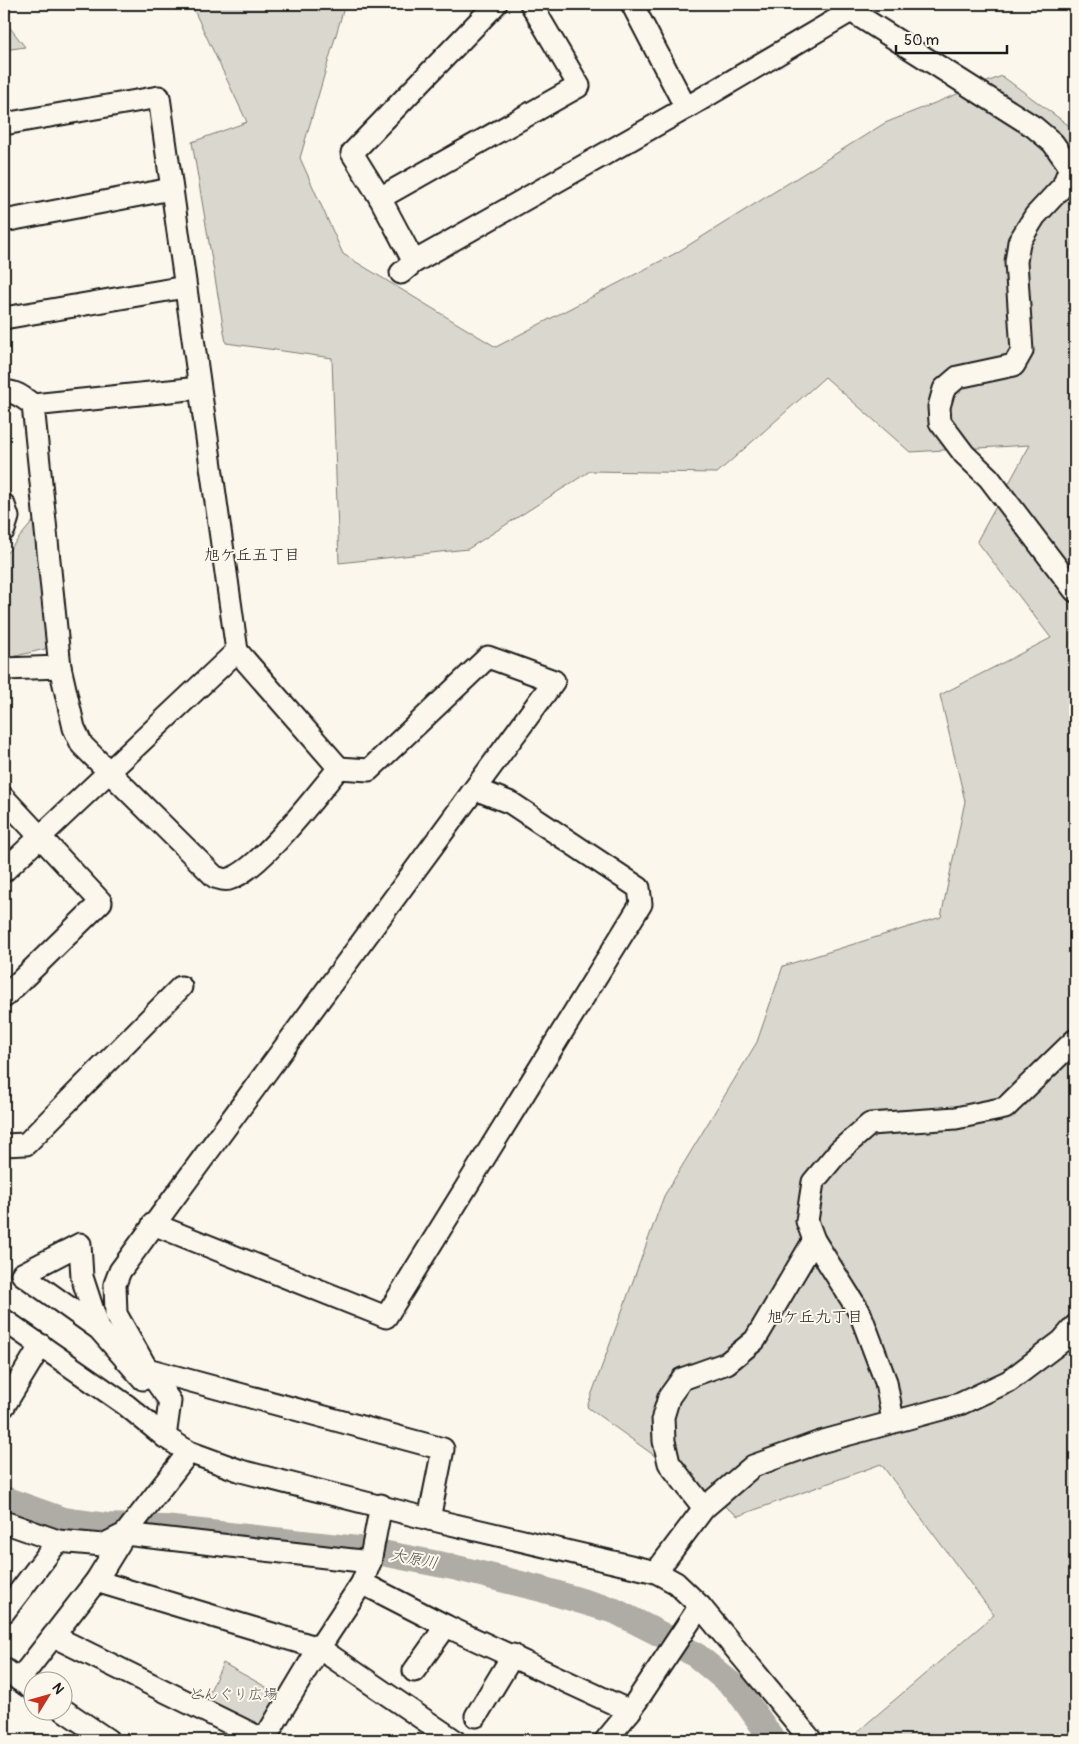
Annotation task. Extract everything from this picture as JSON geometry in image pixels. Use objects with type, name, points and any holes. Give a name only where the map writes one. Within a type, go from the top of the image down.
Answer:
[{"type":"street","points":[[496,4],[352,153],[380,198],[408,267],[686,108],[848,7],[1034,127],[1053,143],[1070,168],[1063,186],[1035,216],[1020,242],[1016,262],[1022,351],[1014,365],[958,377],[944,389],[939,407],[940,422],[964,454],[989,478],[1075,591]]},
{"type":"street","points":[[380,198],[579,86],[532,4]]},
{"type":"street","points":[[632,4],[686,108]]},
{"type":"street","points":[[4,124],[159,97],[237,651],[340,768],[369,770],[488,656],[554,681],[120,1271],[115,1290],[116,1314],[147,1370],[170,1401],[165,1437]]},
{"type":"street","points":[[4,221],[171,189]]},
{"type":"street","points":[[5,313],[185,288]]},
{"type":"street","points":[[4,392],[9,391],[20,396],[33,406],[199,388]]},
{"type":"street","points":[[33,406],[60,667],[74,728],[82,745],[214,877],[228,880],[247,870],[271,846],[340,768]]},
{"type":"street","points":[[4,505],[8,517],[4,530]]},
{"type":"street","points":[[4,871],[39,835],[237,651]]},
{"type":"street","points":[[4,669],[60,667]]},
{"type":"street","points":[[154,1224],[386,1317],[641,904],[639,888],[511,803],[475,789]]},
{"type":"street","points":[[4,798],[101,902],[4,997]]},
{"type":"street","points":[[4,1145],[26,1144],[180,987]]},
{"type":"street","points":[[893,1421],[886,1382],[860,1313],[814,1240],[807,1222],[812,1182],[838,1151],[870,1124],[956,1118],[1005,1108],[1075,1040]]},
{"type":"street","points":[[704,1508],[669,1464],[664,1441],[664,1417],[669,1397],[682,1379],[726,1363],[755,1340],[814,1240]]},
{"type":"street","points":[[4,1320],[126,1405],[165,1437],[189,1452],[241,1471],[381,1505],[429,1519],[656,1572],[676,1583],[700,1606],[811,1740]]},
{"type":"street","points":[[656,1572],[704,1508],[753,1466],[820,1442],[960,1404],[1009,1381],[1062,1341],[1075,1326]]},
{"type":"street","points":[[99,1329],[139,1376],[170,1401]]},
{"type":"street","points":[[4,1406],[41,1345]]},
{"type":"street","points":[[147,1370],[443,1449],[429,1519]]},
{"type":"street","points":[[19,1679],[96,1581],[125,1534],[189,1452]]},
{"type":"street","points":[[53,1636],[264,1740],[319,1648],[362,1583],[370,1562],[381,1505]]},
{"type":"street","points":[[4,1522],[58,1541],[103,1545],[125,1534],[370,1562]]},
{"type":"street","points":[[4,1612],[58,1541]]},
{"type":"street","points":[[96,1581],[319,1648],[454,1740]]},
{"type":"street","points":[[362,1583],[446,1626],[513,1655],[630,1711]]},
{"type":"street","points":[[606,1740],[630,1711],[700,1606]]},
{"type":"street","points":[[414,1671],[446,1626]]},
{"type":"street","points":[[476,1716],[513,1655]]},
{"type":"street","points":[[72,1716],[108,1740]]},
{"type":"green space","points":[[191,4],[345,4],[300,158],[343,254],[496,347],[676,253],[885,123],[1002,76],[1075,130],[1075,1740],[852,1740],[850,1738],[994,1615],[881,1464],[738,1516],[587,1407],[664,1196],[757,1042],[783,966],[941,917],[965,801],[940,695],[1051,638],[977,541],[1030,445],[910,452],[825,377],[717,473],[590,471],[468,549],[339,563],[332,358],[226,343],[192,142],[247,122]]},
{"type":"green space","points":[[4,20],[25,47],[4,50]]},
{"type":"green space","points":[[40,513],[50,640],[45,649],[4,659],[4,556]]},
{"type":"green space","name":"どんぐり広場","points":[[223,1663],[282,1696],[258,1730],[204,1704]]},
{"type":"waterway","name":"大原川","points":[[4,1499],[63,1520],[106,1526],[164,1528],[367,1550],[453,1567],[541,1589],[615,1611],[664,1636],[697,1656],[737,1689],[773,1740]]},
{"type":"district","name":"旭ケ丘五丁目","points":[[252,555]]},
{"type":"district","name":"旭ケ丘九丁目","points":[[815,1317]]}]
